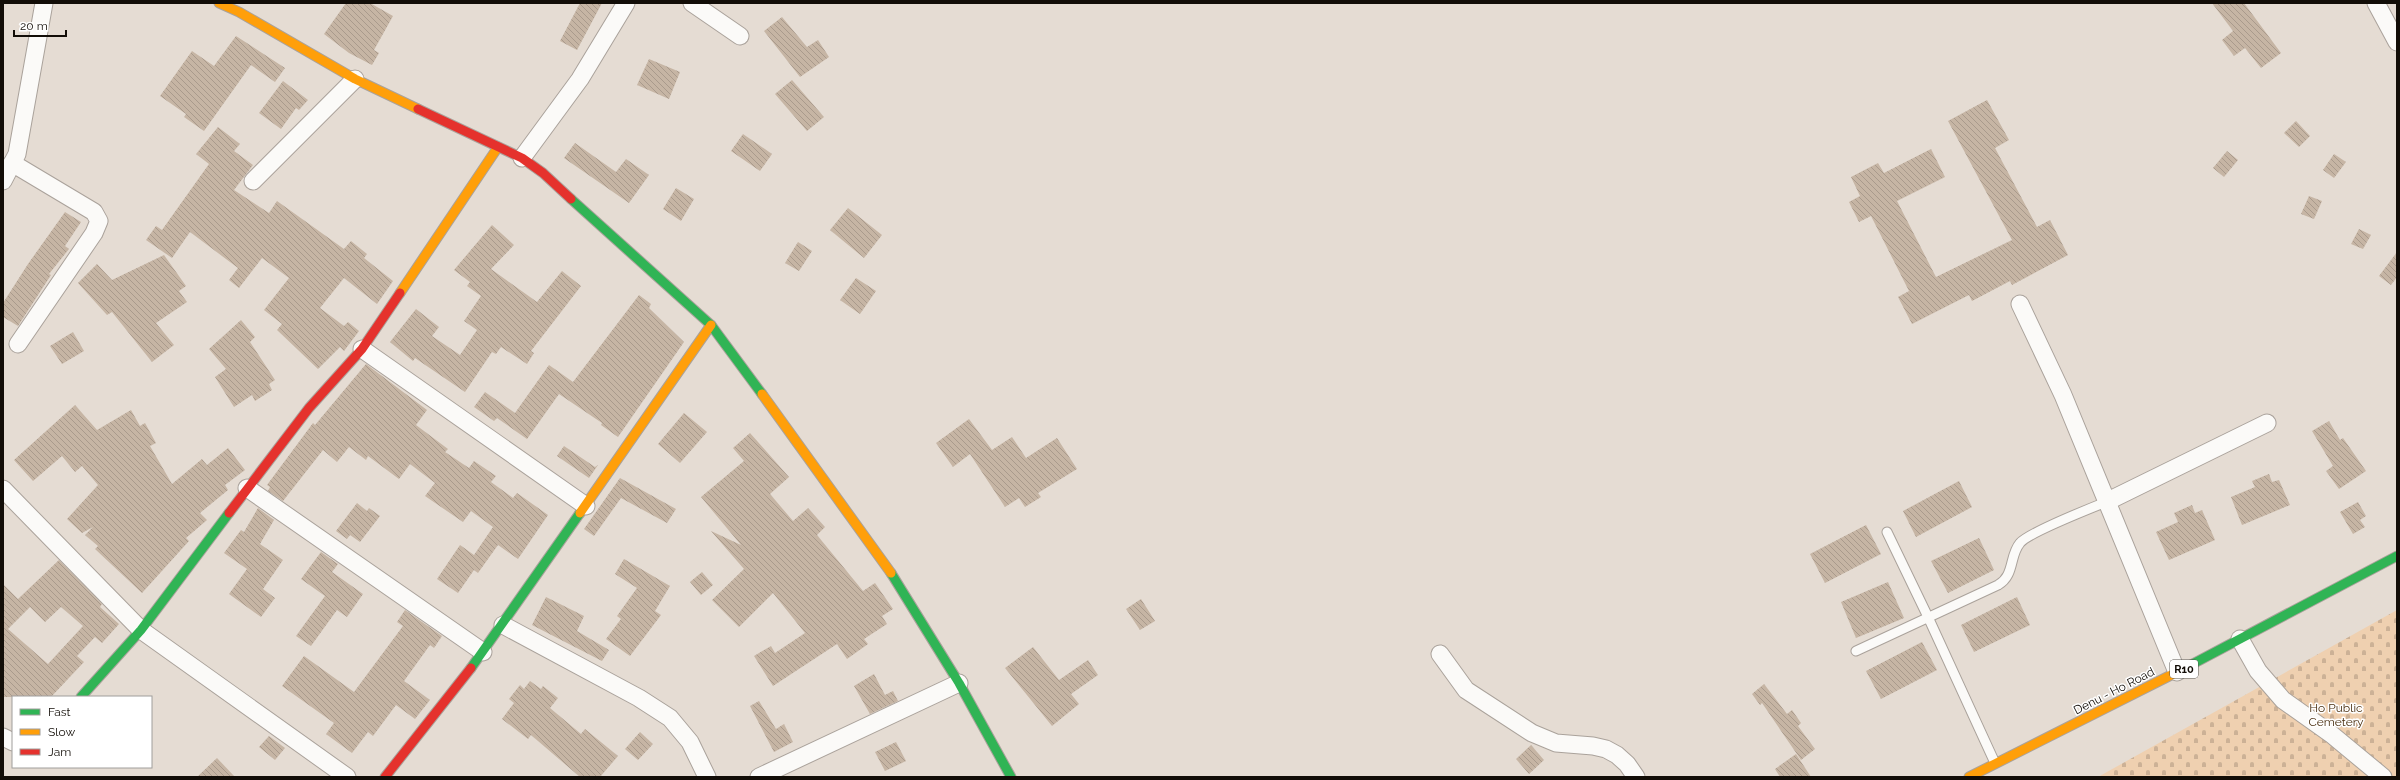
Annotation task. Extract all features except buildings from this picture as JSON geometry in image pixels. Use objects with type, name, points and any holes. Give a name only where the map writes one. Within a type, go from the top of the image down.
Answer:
[{"type":"street","points":[[3,181],[16,154],[44,3]]},
{"type":"street","points":[[219,3],[239,12],[355,79],[522,158],[543,173],[712,325],[881,556],[959,683],[1010,777]]},
{"type":"street","points":[[522,158],[580,80],[626,3]]},
{"type":"street","points":[[692,3],[740,36]]},
{"type":"street","points":[[2376,3],[2397,42]]},
{"type":"street","points":[[253,181],[355,79]]},
{"type":"street","points":[[82,696],[141,630],[309,408],[362,349],[498,147]]},
{"type":"street","points":[[12,164],[94,212],[99,221],[94,233],[18,344]]},
{"type":"street","points":[[2020,304],[2063,395],[2177,672]]},
{"type":"street","points":[[385,777],[483,652],[712,325]]},
{"type":"street","points":[[362,349],[586,506]]},
{"type":"street","points":[[2106,502],[2267,423]]},
{"type":"street","points":[[247,488],[483,652]]},
{"type":"street","points":[[3,490],[141,630],[347,777]]},
{"type":"street","name":"Denu - Ho Road","points":[[1968,777],[2177,672],[2397,556]]},
{"type":"street","points":[[503,624],[639,698],[670,718],[690,742],[707,777]]},
{"type":"street","points":[[2240,639],[2258,672],[2283,700],[2330,734],[2383,777]]},
{"type":"street","points":[[1440,654],[1466,690],[1532,733],[1556,743],[1593,746],[1606,749],[1622,759],[1636,777]]},
{"type":"street","points":[[759,777],[959,683]]},
{"type":"street","points":[[3,737],[12,742]]},
{"type":"lane","points":[[1856,651],[2005,581],[2017,549],[2026,538],[2106,502]]},
{"type":"lane","points":[[1887,532],[1995,763]]},
{"type":"green space","name":"Ho Public Cemetery","points":[[2397,610],[2397,777],[2098,777]]},
{"type":"traffic: fast","points":[[571,199],[711,325],[762,394]]},
{"type":"traffic: fast","points":[[82,696],[141,630],[229,513]]},
{"type":"traffic: fast","points":[[471,668],[580,513]]},
{"type":"traffic: fast","points":[[2185,668],[2397,556]]},
{"type":"traffic: fast","points":[[891,573],[959,683],[1011,777]]},
{"type":"traffic: slow","points":[[219,3],[239,12],[355,79],[418,109]]},
{"type":"traffic: slow","points":[[400,293],[498,147]]},
{"type":"traffic: slow","points":[[580,513],[711,325]]},
{"type":"traffic: slow","points":[[762,394],[891,573]]},
{"type":"traffic: slow","points":[[1969,777],[2185,668]]},
{"type":"traffic: jam","points":[[418,109],[522,158],[543,173],[571,199]]},
{"type":"traffic: jam","points":[[229,513],[309,408],[362,349],[400,293]]},
{"type":"traffic: jam","points":[[385,777],[471,668]]}]
